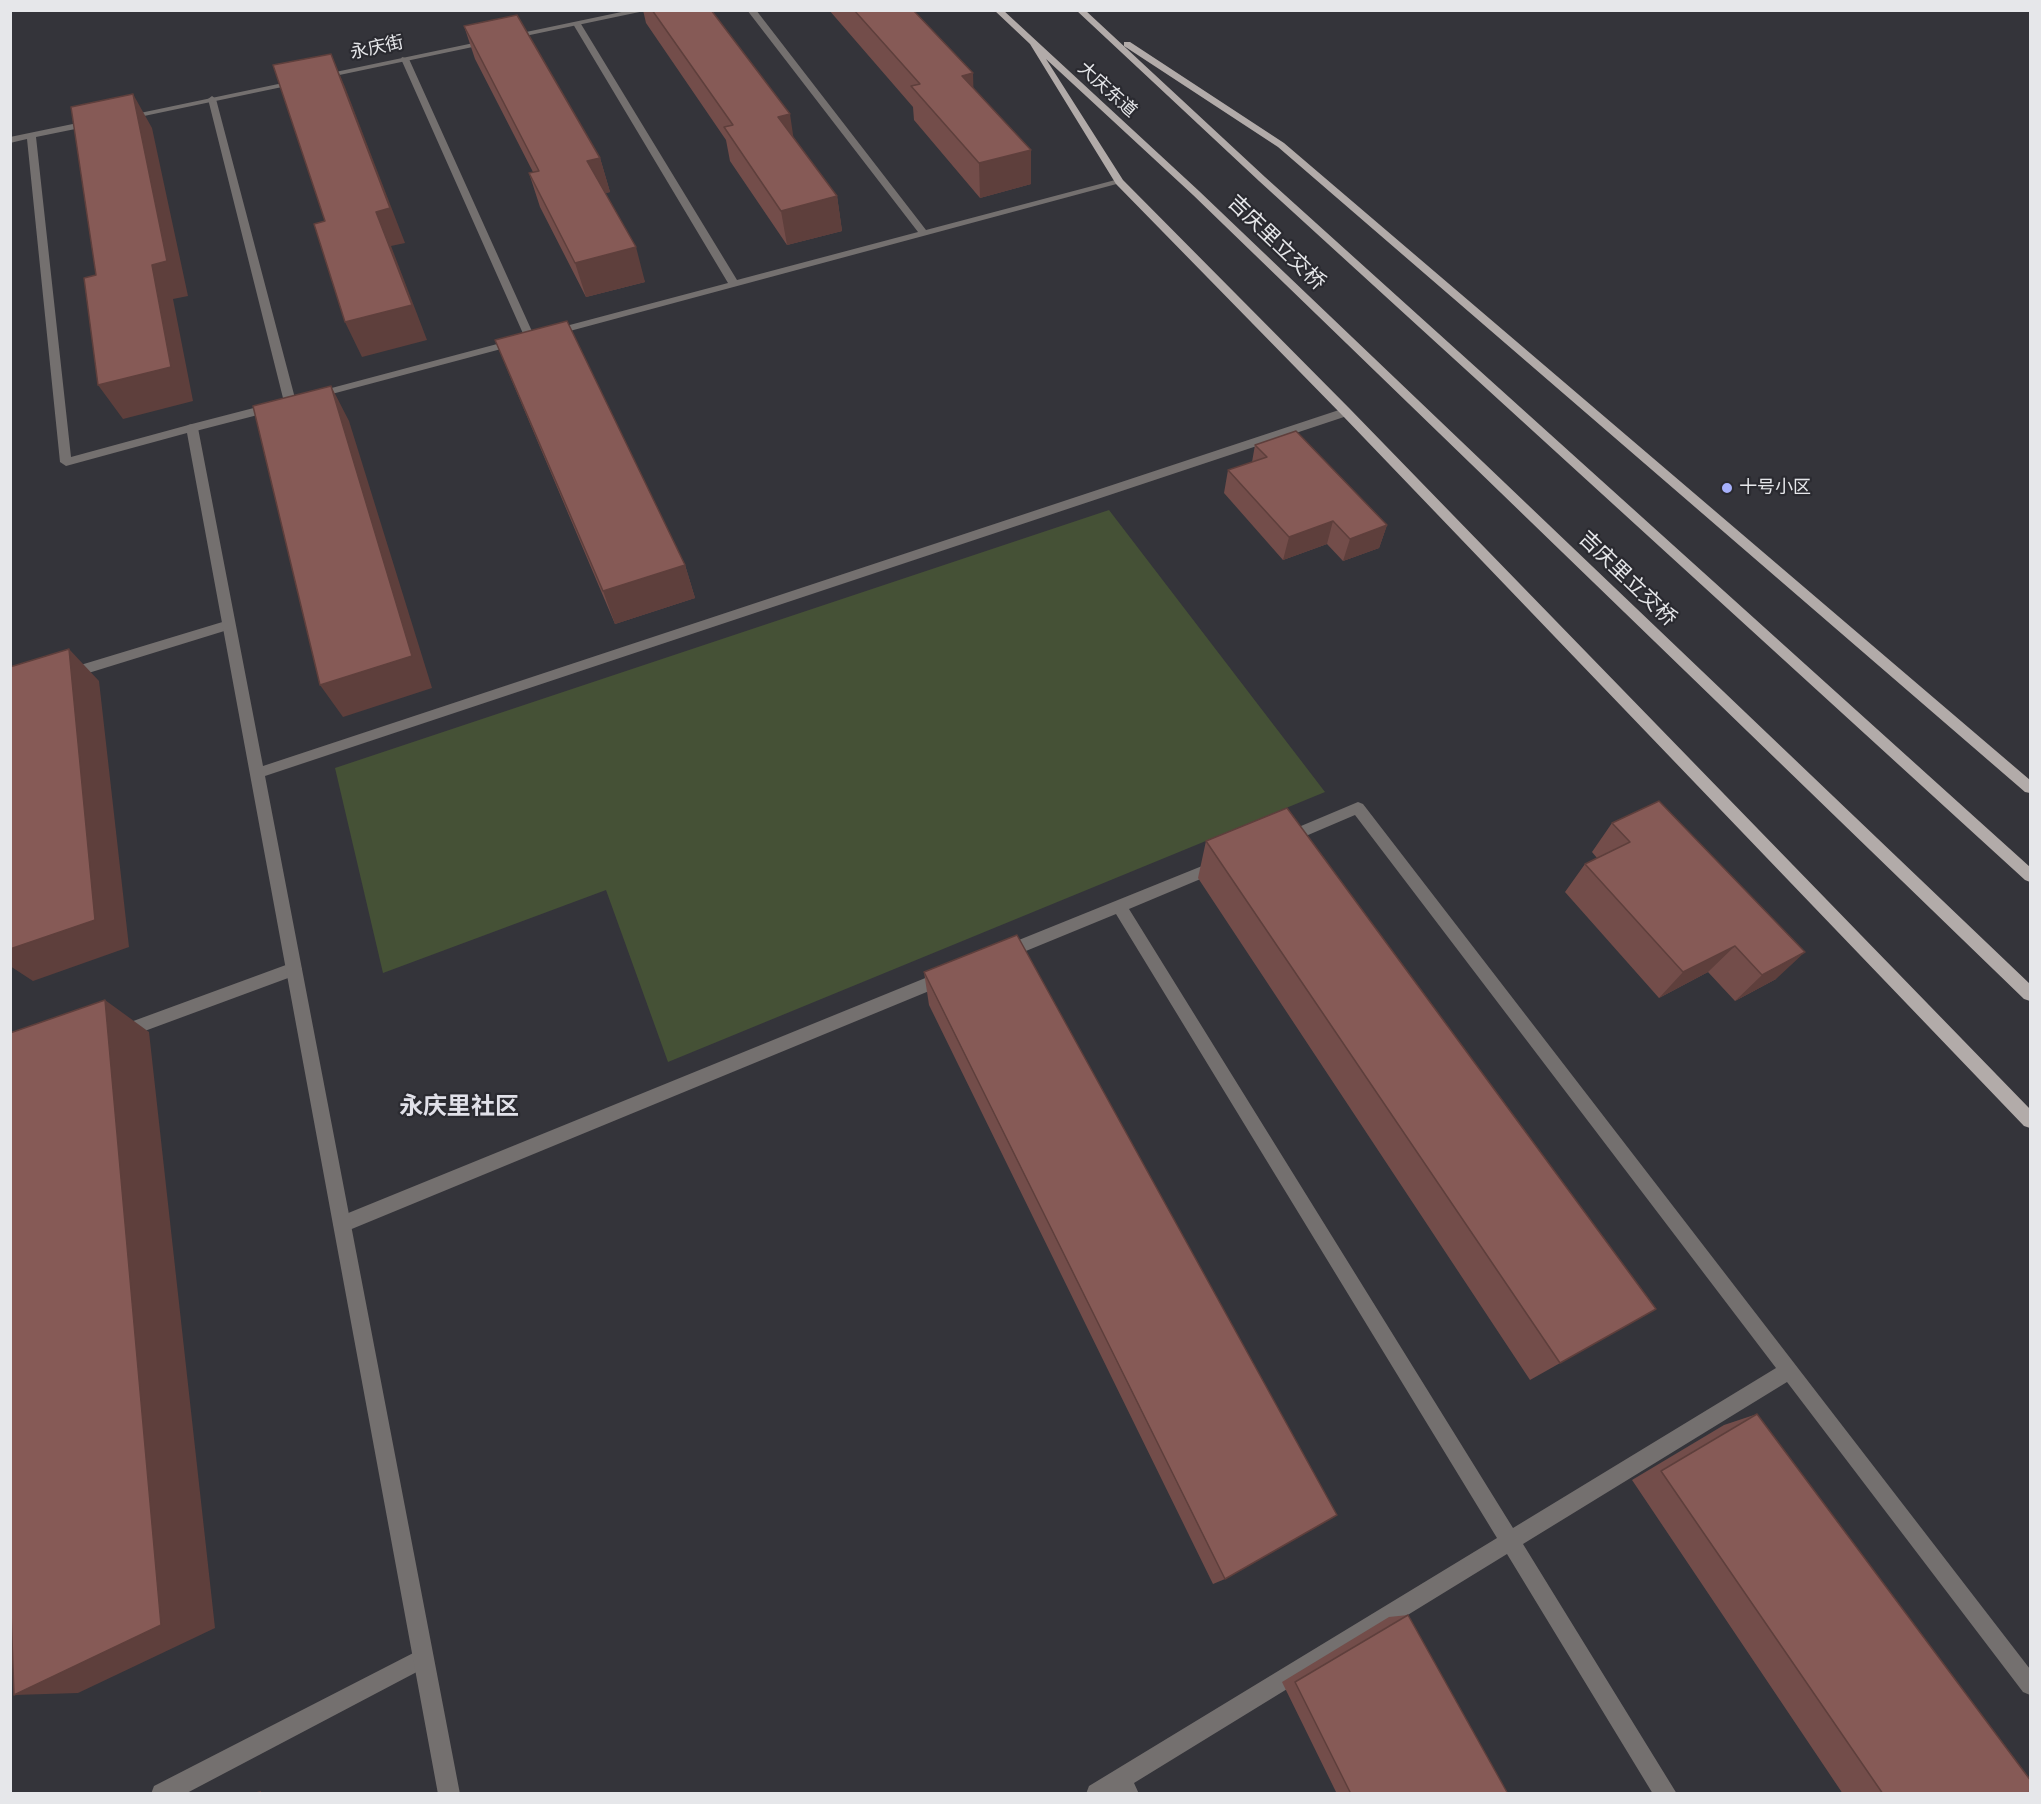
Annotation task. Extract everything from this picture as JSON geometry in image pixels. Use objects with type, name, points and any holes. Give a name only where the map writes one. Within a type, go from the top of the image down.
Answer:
[{"type":"main road","name":"大庆东道","points":[[998,10],[1033,45],[1196,193]]},
{"type":"main road","name":"大庆东道","points":[[1080,10],[1262,179]]},
{"type":"main road","points":[[1092,21],[1281,145],[2031,788]]},
{"type":"main road","points":[[1033,45],[1119,182],[1346,412],[2031,1120]]},
{"type":"main road","name":"吉庆里立交桥","points":[[1262,179],[2031,876]]},
{"type":"main road","name":"吉庆里立交桥","points":[[1196,193],[2031,994]]},
{"type":"street","name":"永庆街","points":[[110,120],[645,10]]},
{"type":"street","points":[[751,10],[924,234]]},
{"type":"street","points":[[577,24],[734,284]]},
{"type":"street","points":[[405,60],[530,338]]},
{"type":"street","points":[[212,99],[290,402]]},
{"type":"street","points":[[10,140],[99,122]]},
{"type":"street","points":[[31,136],[66,462],[1119,182]]},
{"type":"street","points":[[258,773],[1346,412]]},
{"type":"street","points":[[192,428],[449,1794]]},
{"type":"street","points":[[54,678],[229,625]]},
{"type":"street","points":[[1271,844],[1358,808],[2031,1685]]},
{"type":"street","points":[[986,961],[1228,862]]},
{"type":"street","points":[[1119,906],[1666,1794]]},
{"type":"street","points":[[109,1037],[294,969]]},
{"type":"street","points":[[342,1224],[964,970]]},
{"type":"street","points":[[1097,1794],[1124,1786],[1509,1541],[1789,1370]]},
{"type":"street","points":[[162,1794],[423,1658]]},
{"type":"green space","points":[[1109,510],[1325,792],[668,1062],[606,890],[383,973],[335,768]]},
{"type":"building","points":[[652,10],[711,10],[790,114],[778,117],[837,196],[781,211],[724,127],[733,125]]},
{"type":"building","points":[[854,10],[913,10],[973,73],[962,76],[1031,150],[979,163],[911,86],[920,84]]},
{"type":"building","points":[[517,15],[600,158],[587,161],[636,247],[575,263],[529,173],[539,171],[464,26]]},
{"type":"building","points":[[331,54],[390,208],[376,212],[412,305],[345,322],[314,224],[325,221],[273,65]]},
{"type":"building","points":[[133,94],[167,261],[152,265],[171,367],[98,385],[84,278],[96,275],[71,107]]},
{"type":"building","points":[[567,321],[685,565],[603,591],[495,340]]},
{"type":"building","points":[[331,386],[412,656],[320,685],[253,406]]},
{"type":"building","points":[[1296,431],[1387,525],[1350,539],[1333,521],[1289,537],[1228,470],[1267,457],[1255,445]]},
{"type":"building","points":[[69,649],[95,920],[10,949],[10,667]]},
{"type":"building","points":[[1659,801],[1805,952],[1762,975],[1735,946],[1683,972],[1585,864],[1630,842],[1612,823]]},
{"type":"building","points":[[1287,808],[1656,1309],[1560,1363],[1206,841]]},
{"type":"building","points":[[1017,935],[1337,1515],[1225,1579],[924,972]]},
{"type":"building","points":[[105,1000],[161,1625],[14,1695],[10,1583],[10,1033]]},
{"type":"building","points":[[1757,1414],[2031,1781],[2031,1794],[1883,1794],[1661,1471]]},
{"type":"building","points":[[1408,1615],[1508,1794],[1351,1794],[1295,1682]]},
{"type":"place","name":"十号小区","points":[[1727,488]]},
{"type":"district","name":"永庆里社区","points":[[459,1107]]}]
